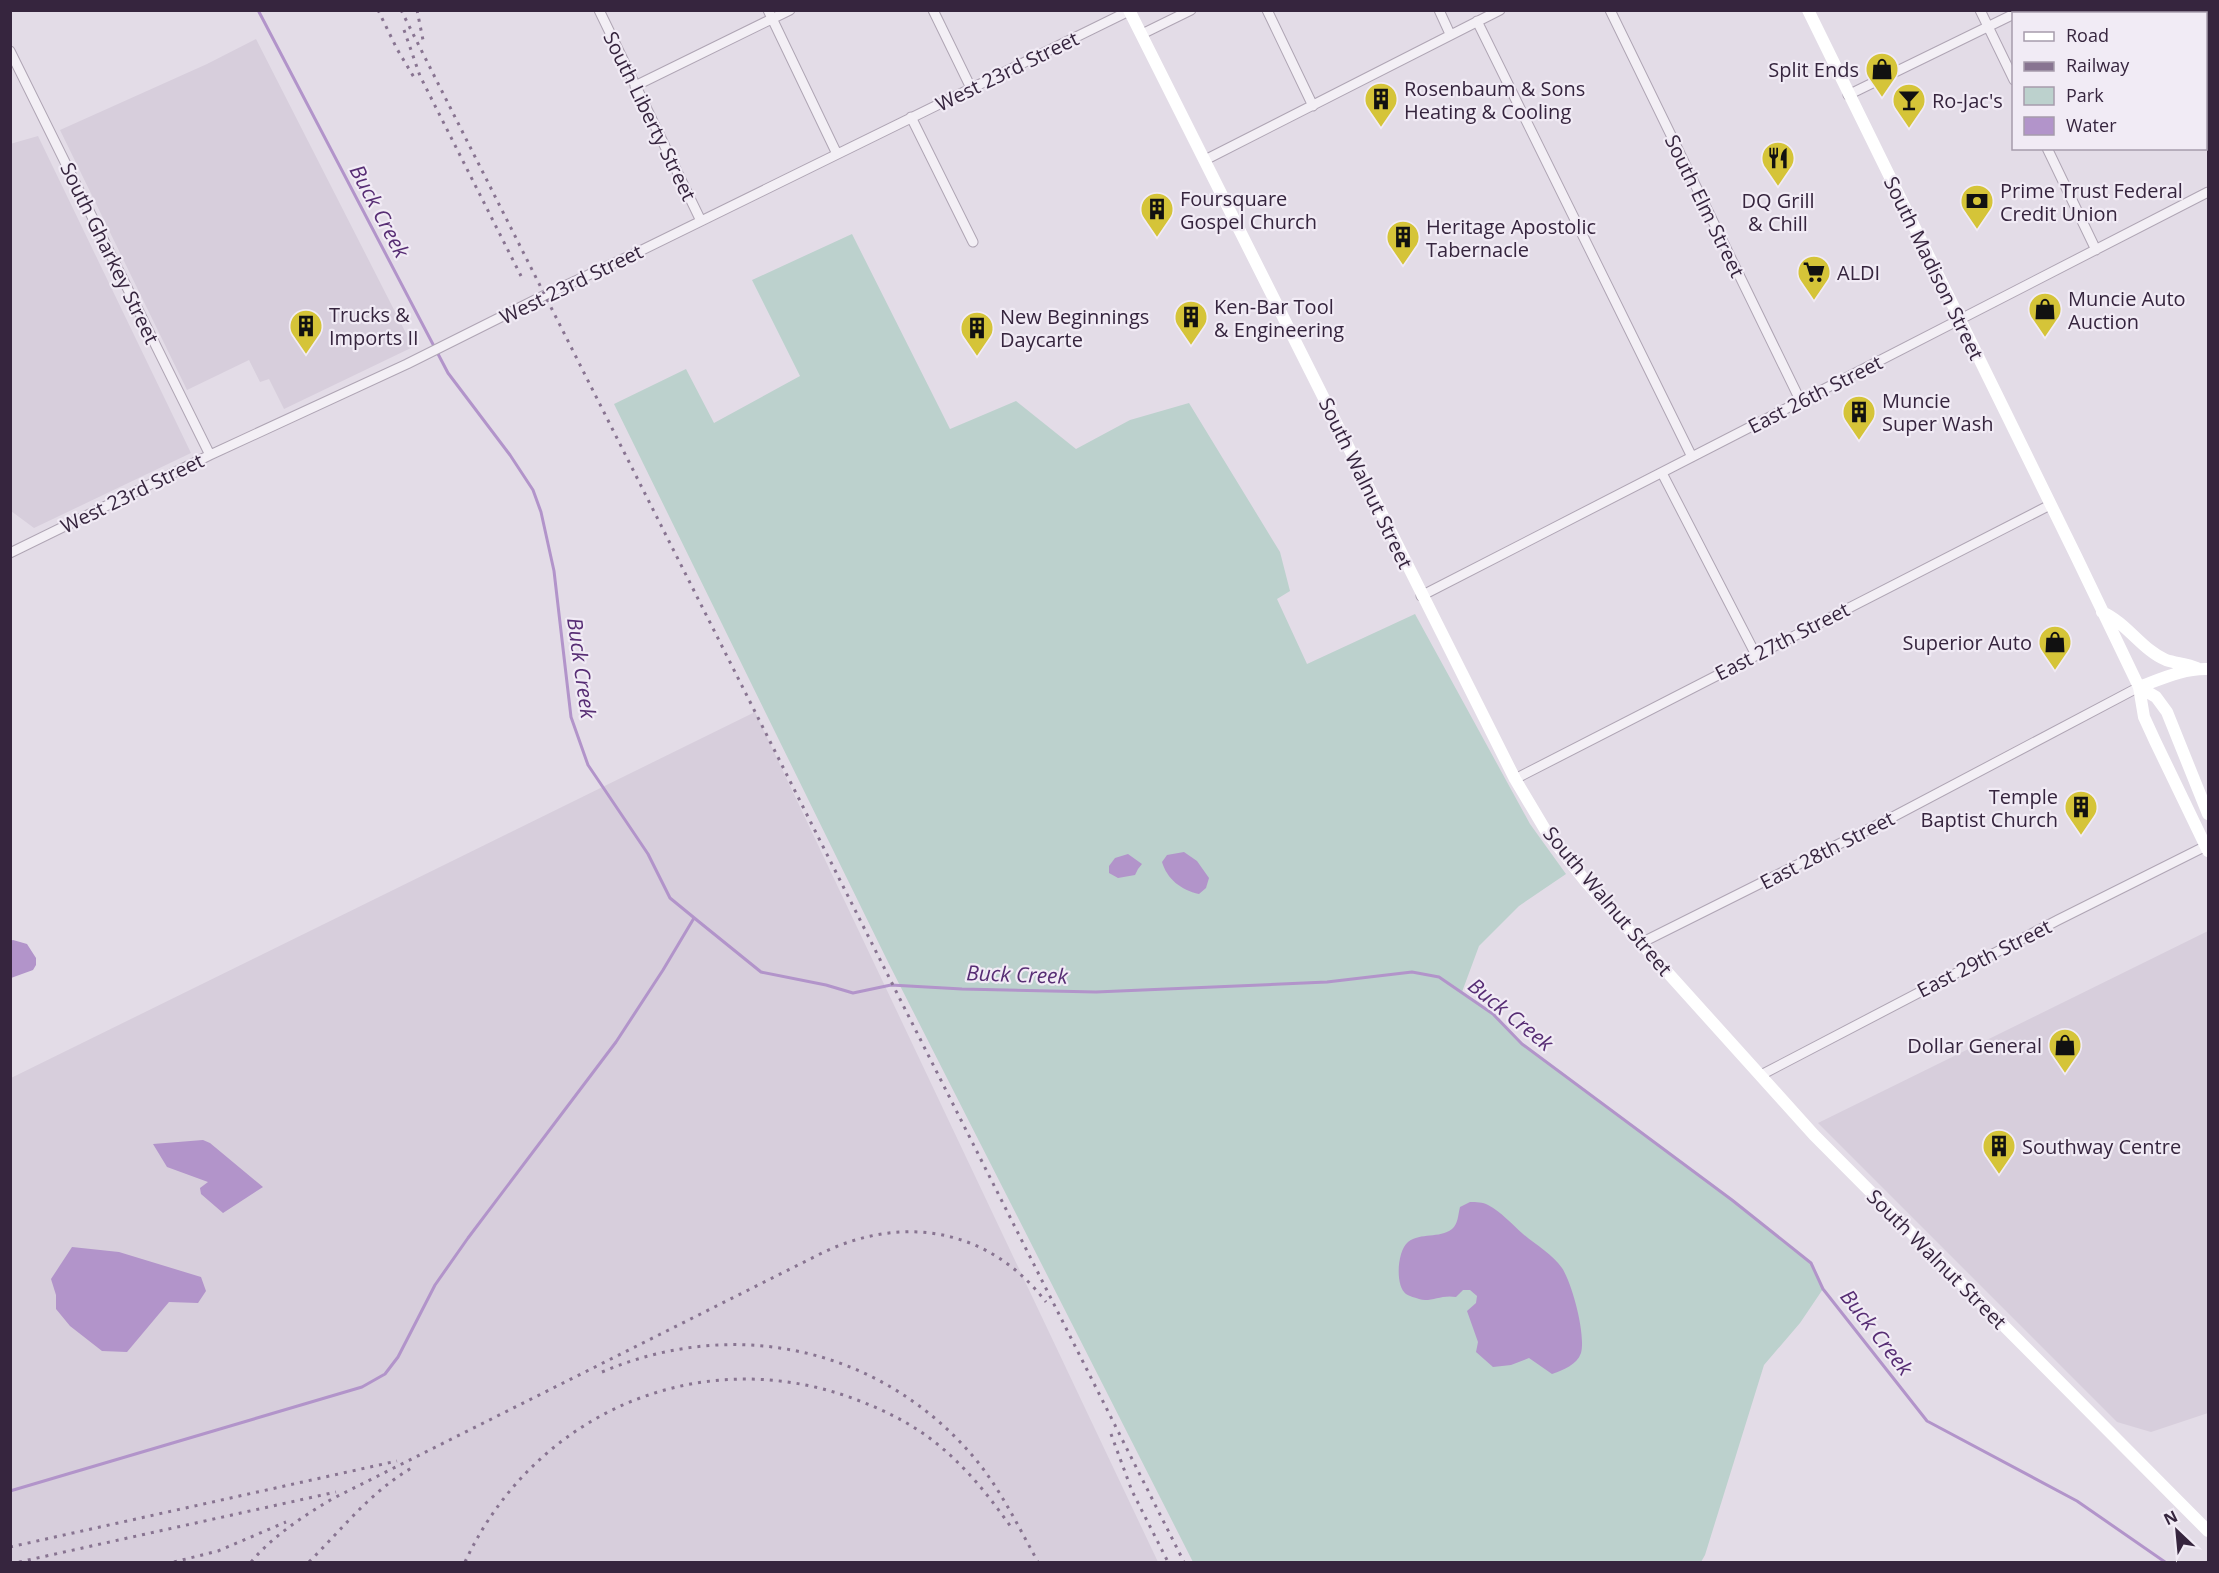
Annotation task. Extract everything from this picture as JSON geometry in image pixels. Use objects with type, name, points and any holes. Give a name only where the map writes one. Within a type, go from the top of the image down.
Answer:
[{"type":"main road","name":"South Madison Street","points":[[1808,10],[2139,687],[2144,717],[2208,847]]},
{"type":"main road","name":"South Walnut Street","points":[[1129,11],[1421,596],[1515,779],[1527,802],[1563,855],[1814,1135],[2208,1531]]},
{"type":"main road","points":[[2102,612],[2116,618],[2137,638],[2166,660],[2182,662],[2203,669]]},
{"type":"main road","points":[[2139,687],[2173,674],[2203,669]]},
{"type":"main road","name":"South Madison Street","points":[[2139,687],[2156,697],[2166,712],[2208,814]]},
{"type":"street","name":"South Liberty Street","points":[[599,10],[701,221]]},
{"type":"street","points":[[635,86],[770,15],[790,10]]},
{"type":"street","points":[[933,10],[971,88]]},
{"type":"street","points":[[1142,34],[1191,10]]},
{"type":"street","points":[[1267,10],[1313,106]]},
{"type":"street","points":[[1439,10],[1450,34]]},
{"type":"street","points":[[1205,160],[1500,10]]},
{"type":"street","name":"South Elm Street","points":[[1610,10],[1801,402]]},
{"type":"street","points":[[1980,10],[2012,78]]},
{"type":"street","name":"West 23rd Street","points":[[10,553],[210,455],[407,364],[1129,11]]},
{"type":"street","points":[[770,15],[837,154]]},
{"type":"street","points":[[1848,95],[2012,15]]},
{"type":"street","points":[[1477,21],[1692,457]]},
{"type":"street","name":"South Gharkey Street","points":[[10,51],[210,455]]},
{"type":"street","points":[[911,117],[973,242]]},
{"type":"street","points":[[2048,150],[2096,250]]},
{"type":"street","name":"East 26th Street","points":[[1421,596],[2208,192]]},
{"type":"street","points":[[1662,473],[1756,655]]},
{"type":"street","name":"East 27th Street","points":[[1515,779],[2050,505]]},
{"type":"street","name":"East 28th Street","points":[[1641,943],[1887,819],[2139,687]]},
{"type":"street","name":"East 29th Street","points":[[1761,1075],[2058,920],[2208,847]]},
{"type":"shaded area","name":"Trucks & Imports II","points":[[256,39],[413,347],[284,409],[269,379],[260,382],[249,360],[187,390],[60,130],[207,64]]},
{"type":"shaded area","points":[[38,136],[191,453],[34,528],[11,511],[10,144]]},
{"type":"shaded area","points":[[755,712],[1158,1562],[11,1562],[11,1078]]},
{"type":"shaded area","points":[[2208,931],[2208,1413],[2151,1432],[2117,1422],[1818,1123]]},
{"type":"green space","points":[[852,234],[950,429],[1016,401],[1076,449],[1130,420],[1189,403],[1280,552],[1290,591],[1277,599],[1307,664],[1415,614],[1530,824],[1566,874],[1519,906],[1479,946],[1462,992],[1493,1014],[1522,1044],[1725,1195],[1811,1263],[1823,1289],[1800,1323],[1764,1365],[1701,1562],[1193,1562],[889,964],[614,404],[686,369],[714,423],[800,376],[752,280]]},
{"type":"water","points":[[1184,852],[1197,861],[1209,878],[1206,888],[1199,894],[1186,890],[1176,883],[1164,868],[1162,862],[1167,855]]},
{"type":"water","points":[[1128,854],[1142,864],[1135,875],[1118,878],[1109,873],[1109,866],[1115,858]]},
{"type":"water","points":[[10,941],[27,944],[36,958],[36,965],[33,970],[11,978]]},
{"type":"water","points":[[203,1140],[210,1143],[263,1187],[223,1213],[201,1194],[200,1188],[208,1182],[167,1167],[153,1144]]},
{"type":"water","points":[[1470,1202],[1484,1203],[1497,1211],[1549,1254],[1562,1268],[1574,1296],[1582,1334],[1581,1353],[1569,1366],[1552,1374],[1529,1358],[1511,1365],[1493,1367],[1476,1352],[1478,1342],[1467,1311],[1476,1303],[1477,1296],[1470,1290],[1463,1290],[1456,1297],[1423,1300],[1406,1294],[1402,1290],[1399,1268],[1404,1246],[1413,1239],[1441,1234],[1452,1229],[1457,1222],[1460,1207]]},
{"type":"water","points":[[72,1247],[119,1252],[201,1277],[206,1291],[198,1303],[169,1302],[127,1352],[102,1351],[70,1326],[56,1309],[56,1295],[51,1279]]},
{"type":"waterway","name":"Buck Creek","points":[[258,10],[448,373],[510,455],[533,490],[541,512],[554,571],[571,717],[588,765],[648,854],[670,898],[698,921],[761,972],[853,993],[891,985],[1096,992],[1327,982],[1412,972],[1439,977],[1493,1014],[1522,1044],[1732,1200],[1811,1263],[1823,1289],[1927,1421],[2077,1501],[2165,1562]]},
{"type":"waterway","points":[[10,1491],[362,1387],[385,1374],[398,1357],[435,1285],[616,1042],[694,918]]},
{"type":"railway","points":[[378,10],[415,79]]},
{"type":"railway","points":[[401,10],[1184,1562]]},
{"type":"railway","points":[[417,10],[423,40]]},
{"type":"railway","points":[[404,30],[420,76],[521,276]]},
{"type":"railway","points":[[251,1562],[288,1528],[332,1499],[824,1252],[854,1240],[885,1234],[915,1232],[944,1235],[973,1244],[999,1258],[1024,1277],[1046,1302]]},
{"type":"railway","points":[[602,1372],[653,1355],[704,1346],[755,1345],[805,1353],[853,1368],[898,1391],[940,1422],[986,1473],[1038,1562]]},
{"type":"railway","points":[[465,1562],[495,1510],[533,1466],[577,1430],[626,1404],[680,1386],[736,1379],[794,1383],[852,1398],[896,1417],[917,1429],[947,1452],[986,1493],[1011,1527]]},
{"type":"railway","points":[[1111,1434],[1132,1491],[1168,1562]]},
{"type":"railway","points":[[10,1547],[397,1461]]},
{"type":"railway","points":[[309,1562],[385,1486],[415,1466]]},
{"type":"railway","points":[[19,1562],[336,1492]]},
{"type":"railway","points":[[174,1562],[218,1551],[286,1522]]},
{"type":"place","name":"Split Ends","points":[[1882,98]]},
{"type":"place","name":"Rosenbaum & Sons Heating & Cooling","points":[[1381,128]]},
{"type":"place","name":"Ro-Jac's","points":[[1909,129]]},
{"type":"place","name":"DQ Grill & Chill","points":[[1778,187]]},
{"type":"place","name":"Prime Trust Federal Credit Union","points":[[1977,230]]},
{"type":"place","name":"Foursquare Gospel Church","points":[[1157,238]]},
{"type":"place","name":"Heritage Apostolic Tabernacle","points":[[1403,266]]},
{"type":"place","name":"ALDI","points":[[1814,301]]},
{"type":"place","name":"Muncie Auto Auction","points":[[2045,338]]},
{"type":"place","name":"Ken-Bar Tool & Engineering","points":[[1191,346]]},
{"type":"place","name":"Trucks & Imports II","points":[[306,355]]},
{"type":"place","name":"New Beginnings Daycarte","points":[[977,357]]},
{"type":"place","name":"Muncie Super Wash","points":[[1859,441]]},
{"type":"place","name":"Superior Auto","points":[[2055,671]]},
{"type":"place","name":"Temple Baptist Church","points":[[2081,836]]},
{"type":"place","name":"Dollar General","points":[[2065,1074]]},
{"type":"place","name":"Southway Centre","points":[[1999,1175]]}]
